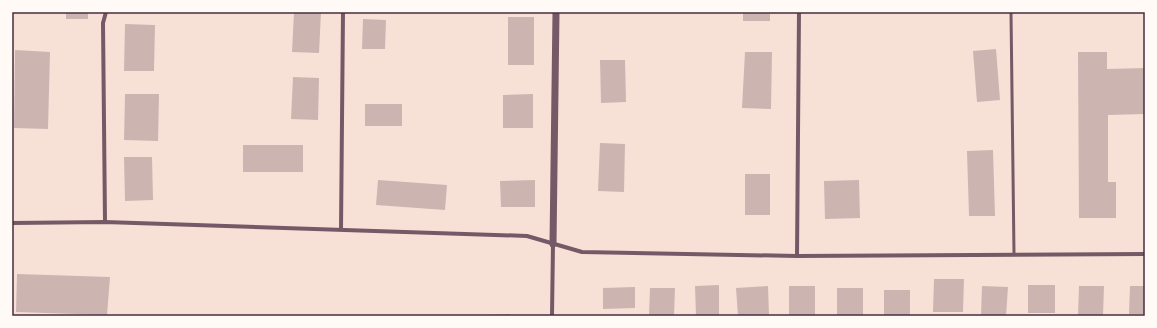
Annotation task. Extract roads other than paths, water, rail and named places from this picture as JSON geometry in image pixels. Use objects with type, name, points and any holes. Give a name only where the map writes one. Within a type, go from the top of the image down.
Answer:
[{"type":"street","points":[[105,222],[103,23],[106,12]]},
{"type":"street","points":[[341,229],[343,12]]},
{"type":"street","points":[[552,316],[556,12]]},
{"type":"street","points":[[797,256],[799,12]]},
{"type":"street","points":[[12,223],[105,222],[526,236],[582,252],[797,256],[1145,254]]},
{"type":"lane","points":[[1011,12],[1014,254]]}]
